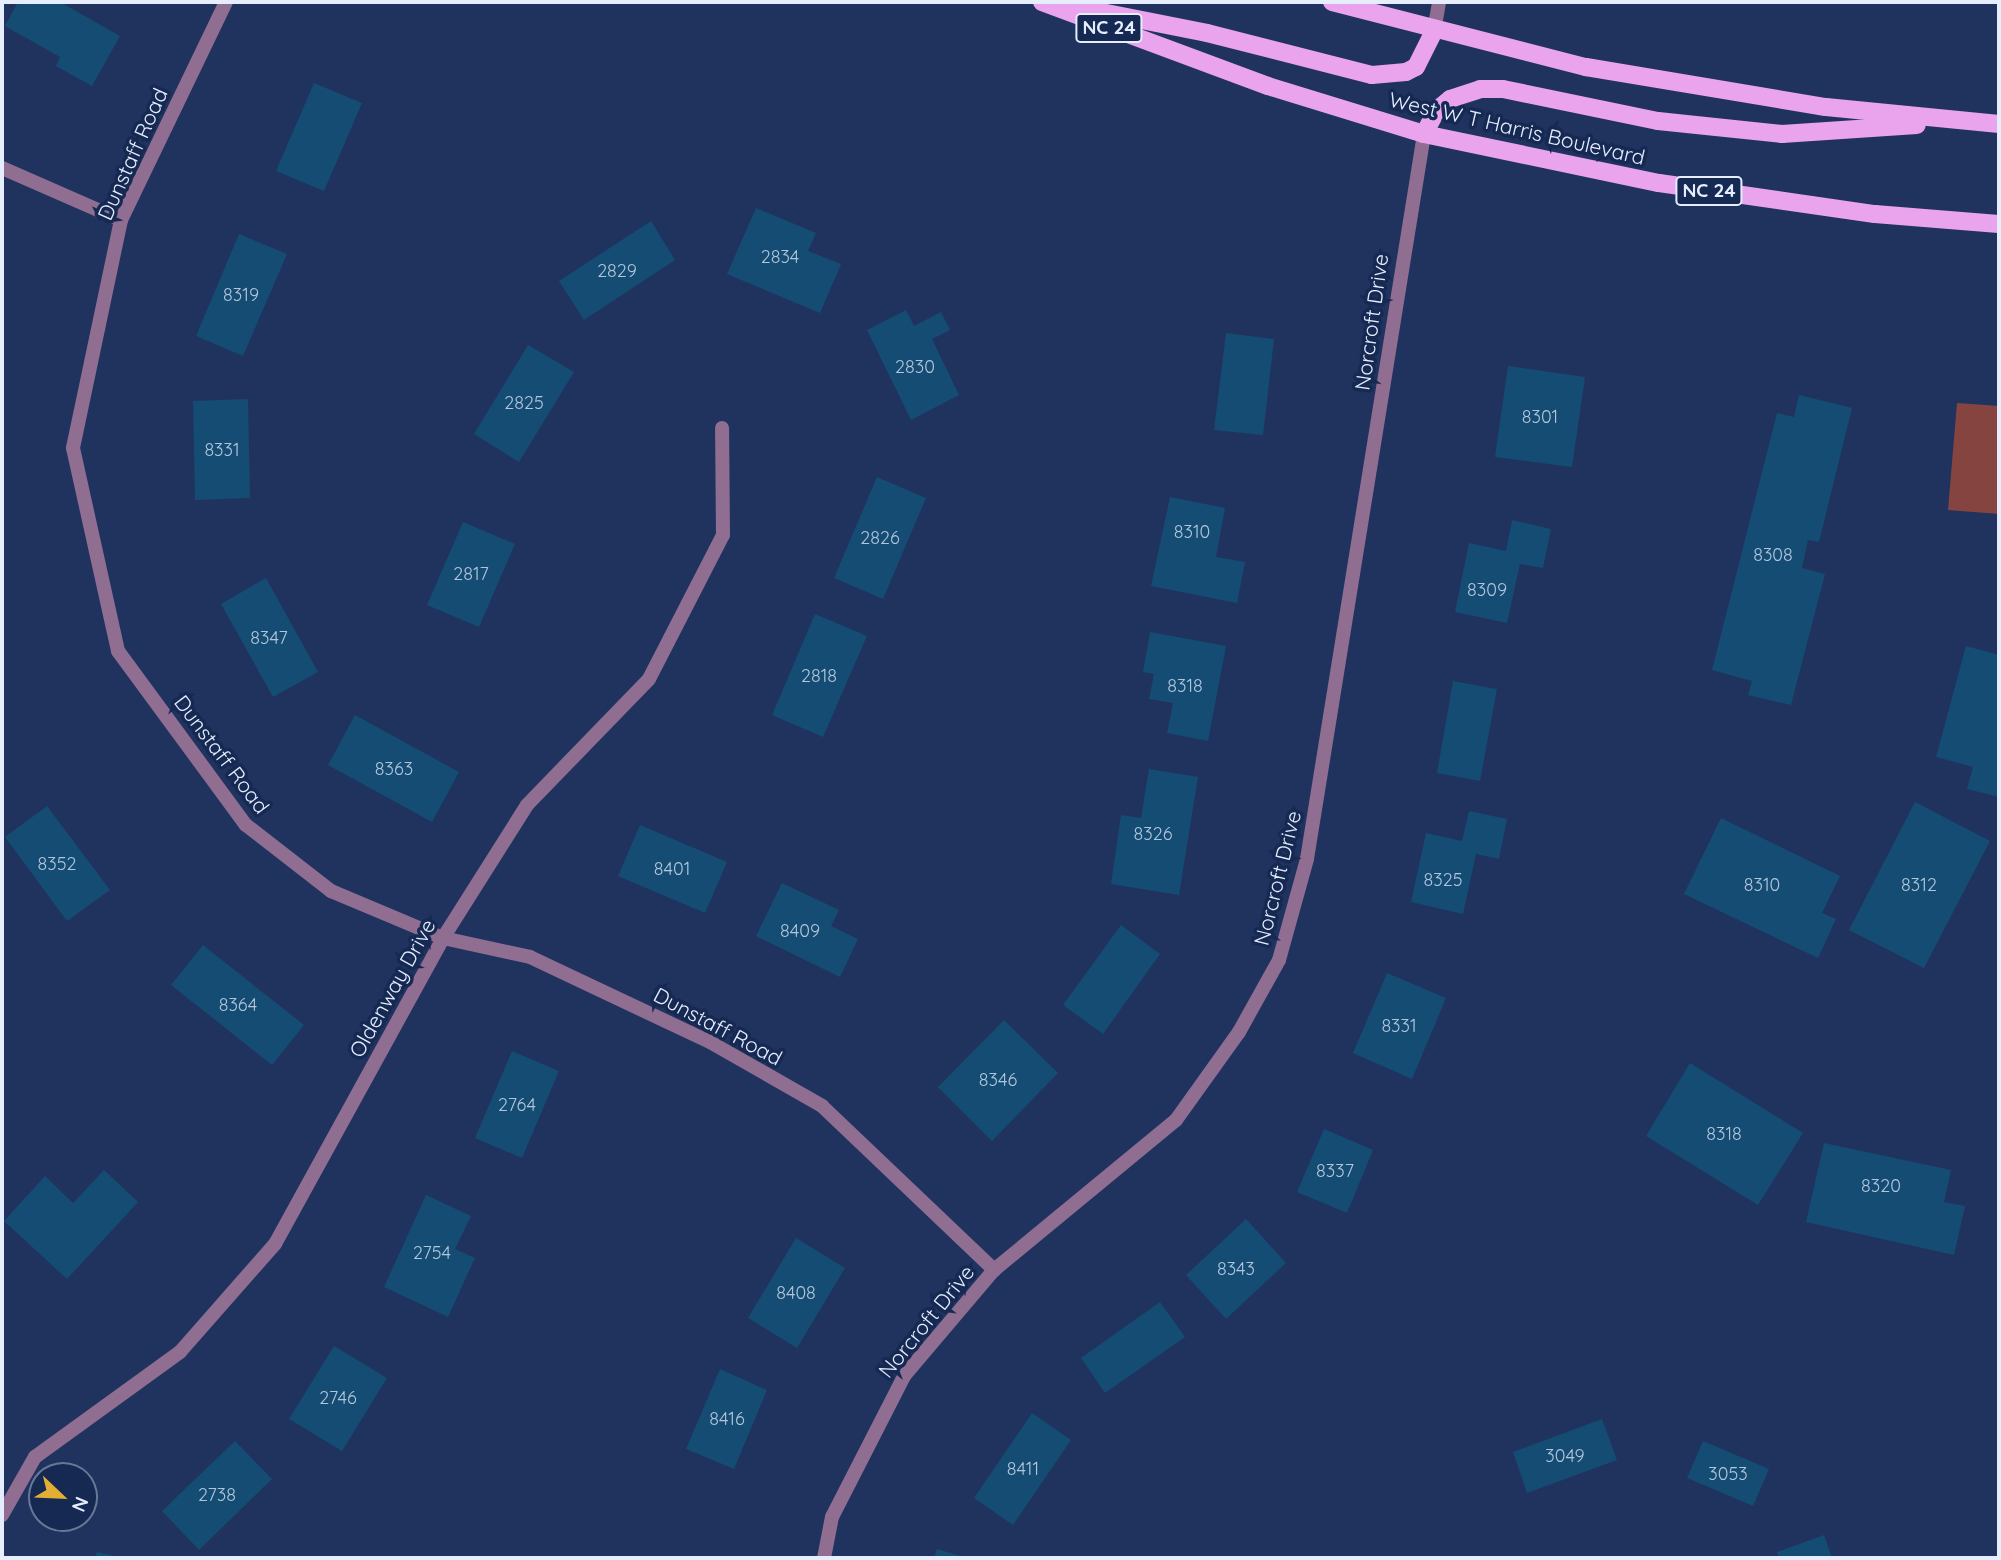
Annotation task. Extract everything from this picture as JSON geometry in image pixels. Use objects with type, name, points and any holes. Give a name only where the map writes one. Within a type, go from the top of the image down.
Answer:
[{"type":"main road","points":[[1044,2],[1207,33],[1373,75],[1406,72],[1416,67],[1434,31]]},
{"type":"main road","name":"West W T Harris Boulevard","points":[[1044,2],[1233,74],[1423,134],[1659,184],[1875,214],[1999,225]]},
{"type":"main road","points":[[1332,2],[1434,31],[1586,67],[1723,92],[1962,122],[1999,124]]},
{"type":"main road","points":[[1423,134],[1450,99],[1480,89],[1503,89],[1658,121],[1782,134],[1962,122]]},
{"type":"street","name":"Dunstaff Road","points":[[226,2],[121,220],[73,448],[118,651],[246,825],[331,891],[443,938],[530,957],[710,1042],[822,1107],[994,1270]]},
{"type":"street","points":[[1434,31],[1439,2]]},
{"type":"street","name":"Norcroft Drive","points":[[824,1558],[832,1517],[904,1376],[994,1270],[1176,1121],[1240,1032],[1279,960],[1307,859],[1423,134]]},
{"type":"street","points":[[2,167],[121,220]]},
{"type":"street","name":"Oldenway Drive","points":[[2,1515],[35,1457],[180,1352],[275,1244],[443,938],[527,805],[649,680],[723,535],[722,428]]},
{"type":"shaded area","points":[[1957,403],[1999,406],[1999,514],[1948,510]]},
{"type":"building","points":[[18,2],[60,2],[120,36],[92,86],[56,66],[60,57],[5,26]]},
{"type":"building","points":[[314,83],[362,103],[324,191],[276,171]]},
{"type":"building","points":[[756,208],[816,233],[808,251],[841,264],[820,313],[727,274]]},
{"type":"building","points":[[651,221],[675,260],[584,320],[559,281]]},
{"type":"building","points":[[239,234],[287,254],[243,356],[196,336]]},
{"type":"building","points":[[906,310],[914,326],[941,312],[950,330],[932,339],[959,395],[911,420],[867,330]]},
{"type":"building","points":[[1226,333],[1274,339],[1263,435],[1214,430]]},
{"type":"building","points":[[528,345],[574,372],[519,462],[474,434]]},
{"type":"building","points":[[1508,366],[1585,377],[1572,467],[1495,457]]},
{"type":"building","points":[[1799,395],[1852,408],[1819,542],[1808,540],[1802,568],[1825,574],[1791,705],[1748,695],[1752,681],[1712,670],[1777,413],[1794,417]]},
{"type":"building","points":[[248,399],[250,498],[195,500],[193,401]]},
{"type":"building","points":[[877,477],[926,498],[883,599],[834,578]]},
{"type":"building","points":[[1170,497],[1225,508],[1216,557],[1245,562],[1237,603],[1151,586]]},
{"type":"building","points":[[1512,520],[1551,529],[1543,568],[1520,564],[1507,623],[1455,612],[1469,543],[1506,551]]},
{"type":"building","points":[[463,522],[515,544],[479,627],[427,605]]},
{"type":"building","points":[[266,578],[318,672],[273,697],[221,604]]},
{"type":"building","points":[[815,614],[867,636],[823,737],[772,715]]},
{"type":"building","points":[[1150,632],[1226,646],[1208,741],[1167,733],[1173,703],[1149,699],[1154,674],[1143,672]]},
{"type":"building","points":[[1966,646],[1999,655],[1999,797],[1967,789],[1973,767],[1936,757]]},
{"type":"building","points":[[1453,681],[1497,689],[1480,781],[1437,773]]},
{"type":"building","points":[[355,715],[459,772],[432,822],[328,765]]},
{"type":"building","points":[[1149,769],[1198,777],[1179,895],[1111,884],[1121,815],[1141,818]]},
{"type":"building","points":[[1915,802],[1990,841],[1924,968],[1849,930]]},
{"type":"building","points":[[47,806],[110,890],[67,921],[5,837]]},
{"type":"building","points":[[1469,811],[1507,819],[1499,859],[1476,854],[1463,914],[1411,902],[1426,833],[1462,841]]},
{"type":"building","points":[[1721,818],[1840,876],[1822,913],[1836,919],[1818,958],[1684,894]]},
{"type":"building","points":[[640,825],[727,862],[705,913],[618,876]]},
{"type":"building","points":[[782,883],[839,910],[831,926],[858,939],[840,977],[756,936]]},
{"type":"building","points":[[1121,925],[1160,954],[1103,1034],[1063,1005]]},
{"type":"building","points":[[203,945],[304,1025],[272,1065],[171,985]]},
{"type":"building","points":[[1387,973],[1446,998],[1412,1079],[1353,1053]]},
{"type":"building","points":[[1004,1020],[1058,1073],[992,1141],[938,1087]]},
{"type":"building","points":[[512,1051],[559,1071],[522,1158],[475,1138]]},
{"type":"building","points":[[1690,1063],[1803,1133],[1758,1205],[1646,1136]]},
{"type":"building","points":[[1324,1129],[1373,1150],[1347,1213],[1297,1192]]},
{"type":"building","points":[[1824,1143],[1951,1170],[1944,1202],[1965,1206],[1954,1255],[1806,1222]]},
{"type":"building","points":[[104,1170],[138,1202],[67,1279],[4,1221],[45,1176],[73,1203]]},
{"type":"building","points":[[426,1195],[471,1216],[455,1249],[475,1258],[448,1317],[384,1287]]},
{"type":"building","points":[[1246,1219],[1286,1263],[1226,1319],[1186,1275]]},
{"type":"building","points":[[796,1238],[845,1268],[797,1348],[748,1318]]},
{"type":"building","points":[[1160,1302],[1185,1337],[1105,1393],[1081,1358]]},
{"type":"building","points":[[334,1346],[387,1378],[342,1451],[289,1419]]},
{"type":"building","points":[[720,1369],[767,1390],[734,1469],[686,1449]]},
{"type":"building","points":[[1032,1413],[1071,1440],[1013,1525],[974,1498]]},
{"type":"building","points":[[1602,1419],[1617,1460],[1527,1493],[1513,1452]]},
{"type":"building","points":[[235,1441],[272,1479],[199,1550],[162,1511]]},
{"type":"building","points":[[1703,1441],[1769,1469],[1753,1506],[1687,1478]]},
{"type":"building","points":[[1824,1535],[1832,1558],[1780,1558],[1777,1552]]},
{"type":"building","points":[[937,1549],[967,1558],[934,1558]]},
{"type":"building","points":[[97,1552],[119,1557],[119,1558],[95,1558]]}]
